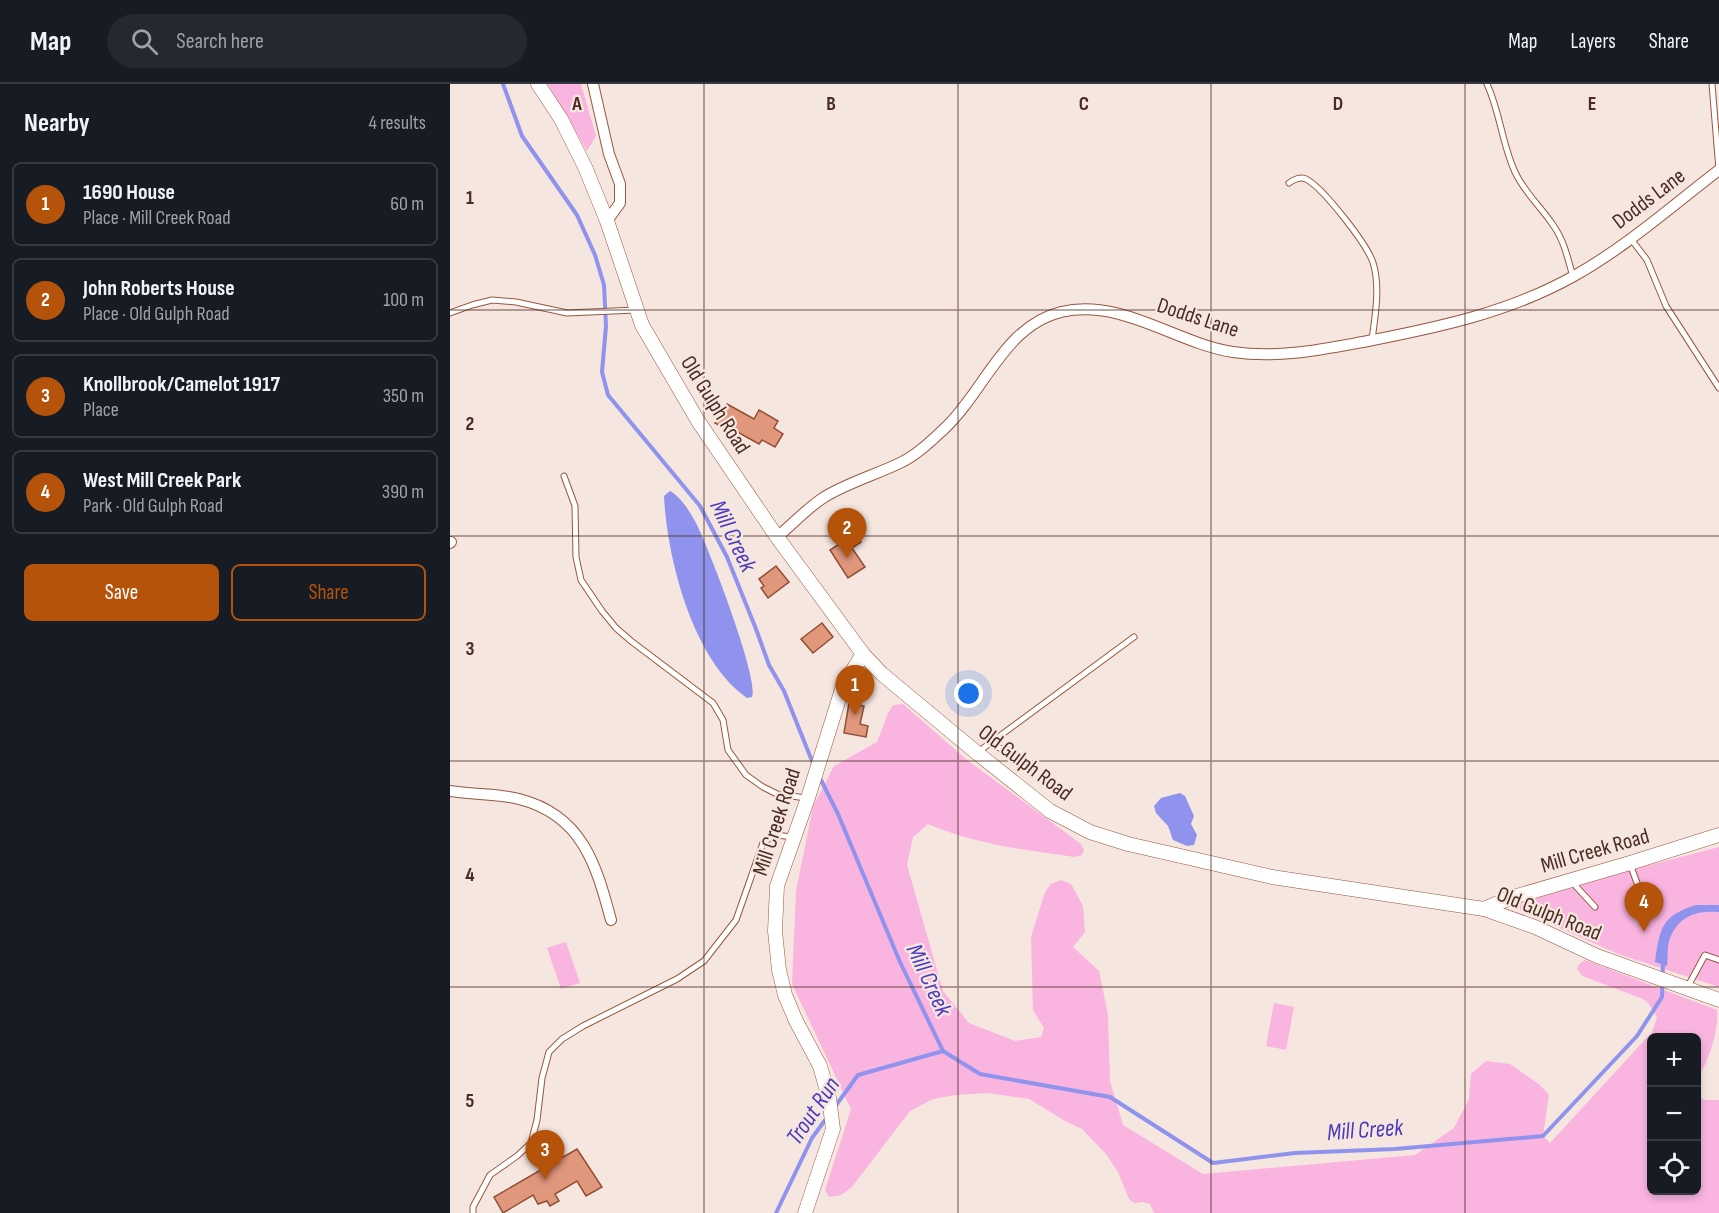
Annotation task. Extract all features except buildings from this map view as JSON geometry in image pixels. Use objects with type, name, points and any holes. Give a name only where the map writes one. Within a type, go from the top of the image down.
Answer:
[{"type":"street","name":"Old Gulph Road","points":[[538,84],[561,119],[585,167],[607,221],[642,325],[698,421],[777,537],[862,654],[882,674],[976,753],[1050,811],[1090,832],[1128,844],[1272,877],[1484,909],[1512,917],[1597,956],[1719,1000]]},
{"type":"street","points":[[593,84],[609,154],[620,183],[620,203],[607,221]]},
{"type":"street","name":"Dodds Lane","points":[[777,537],[823,498],[904,461],[921,450],[947,427],[972,398],[1015,339],[1043,319],[1076,310],[1111,312],[1134,317],[1205,346],[1252,354],[1308,351],[1472,319],[1573,277],[1630,238],[1719,170]]},
{"type":"street","name":"Mill Creek Road","points":[[805,1213],[832,1129],[820,1066],[796,1021],[785,995],[779,970],[775,931],[777,885],[843,686],[862,654]]},
{"type":"street","points":[[450,791],[518,799],[557,815],[573,830],[585,846],[595,867],[611,920]]},
{"type":"street","name":"Mill Creek Road","points":[[1484,909],[1510,898],[1719,835]]},
{"type":"lane","points":[[1487,84],[1496,102],[1515,173],[1555,227],[1565,247],[1573,277]]},
{"type":"lane","points":[[1712,84],[1719,170]]},
{"type":"lane","points":[[1289,183],[1296,179],[1306,179],[1322,193],[1368,249],[1377,282],[1372,340]]},
{"type":"lane","points":[[1630,238],[1647,260],[1665,306],[1719,388]]},
{"type":"lane","points":[[450,313],[492,300],[567,313],[638,310]]},
{"type":"lane","points":[[564,476],[575,506],[576,557],[581,580],[602,611],[631,641],[713,703],[723,720],[728,750],[746,775],[777,794],[807,798]]},
{"type":"lane","points":[[976,753],[1134,637]]},
{"type":"lane","points":[[990,743],[1007,752]]},
{"type":"lane","points":[[473,1213],[473,1207],[490,1176],[531,1143],[537,1120],[542,1078],[549,1052],[562,1039],[583,1026],[677,980],[705,961],[736,920],[763,843],[781,834],[792,838]]},
{"type":"lane","points":[[1630,863],[1640,891]]},
{"type":"lane","points":[[1570,881],[1594,907]]},
{"type":"lane","points":[[1686,989],[1705,955],[1719,960]]},
{"type":"shaded area","points":[[548,84],[581,84],[596,136],[587,151]]},
{"type":"shaded area","points":[[903,704],[967,760],[1081,844],[1084,850],[1082,855],[1074,857],[1018,849],[963,837],[928,824],[913,837],[907,865],[943,991],[969,1023],[1015,1041],[1041,1037],[1044,1028],[1033,1010],[1031,937],[1045,892],[1051,884],[1061,880],[1071,884],[1083,906],[1085,932],[1073,947],[1099,971],[1108,1015],[1110,1081],[1123,1125],[1203,1174],[1415,1155],[1454,1128],[1469,1099],[1471,1074],[1486,1061],[1510,1064],[1540,1085],[1549,1095],[1543,1136],[1550,1143],[1647,1037],[1647,1195],[1701,1195],[1701,1098],[1719,1100],[1719,1213],[1154,1213],[1150,1204],[1134,1203],[1129,1199],[1118,1172],[1106,1154],[1082,1129],[1029,1099],[988,1093],[933,1099],[910,1111],[852,1187],[841,1195],[829,1197],[825,1190],[851,1109],[792,984],[796,891],[813,807],[834,766],[877,742],[893,705]]},
{"type":"shaded area","points":[[1719,847],[1719,987],[1618,954],[1520,910],[1519,902],[1524,898]]},
{"type":"shaded area","points":[[566,942],[580,983],[561,989],[547,948]]},
{"type":"shaded area","points":[[1585,960],[1717,1010],[1712,1046],[1701,1072],[1701,1033],[1651,1033],[1657,1018],[1649,1004],[1643,999],[1582,976],[1577,969],[1579,964]]},
{"type":"shaded area","points":[[1274,1003],[1294,1007],[1286,1050],[1266,1046]]},
{"type":"water","points":[[670,491],[691,514],[711,557],[741,640],[752,685],[752,697],[747,698],[728,681],[712,660],[686,607],[677,578],[666,521],[664,496]]},
{"type":"water","points":[[1180,793],[1185,796],[1194,816],[1191,824],[1197,835],[1194,845],[1187,846],[1173,840],[1168,826],[1156,813],[1154,806],[1161,798]]},
{"type":"water","points":[[1696,905],[1719,905],[1719,912],[1702,912],[1682,921],[1672,933],[1669,941],[1667,966],[1655,962],[1664,925],[1684,909]]},
{"type":"waterway","name":"Mill Creek","points":[[503,84],[522,136],[577,215],[595,255],[604,285],[606,326],[602,372],[608,395],[700,506],[727,557],[769,665],[784,691],[814,766]]},
{"type":"waterway","name":"Mill Creek","points":[[819,776],[838,814],[900,962],[943,1051],[980,1074],[1110,1097],[1213,1163],[1295,1153],[1395,1149],[1543,1136],[1637,1036],[1662,997],[1663,961]]},
{"type":"waterway","name":"Trout Run","points":[[834,1108],[858,1075],[943,1051]]},
{"type":"waterway","name":"Trout Run","points":[[776,1213],[812,1138],[828,1116]]},
{"type":"place","name":"John Roberts House","points":[[847,558]]},
{"type":"place","name":"1690 House","points":[[855,715]]},
{"type":"place","name":"West Mill Creek Park","points":[[1644,932]]},
{"type":"place","name":"Knollbrook/Camelot 1917","points":[[545,1180]]}]
